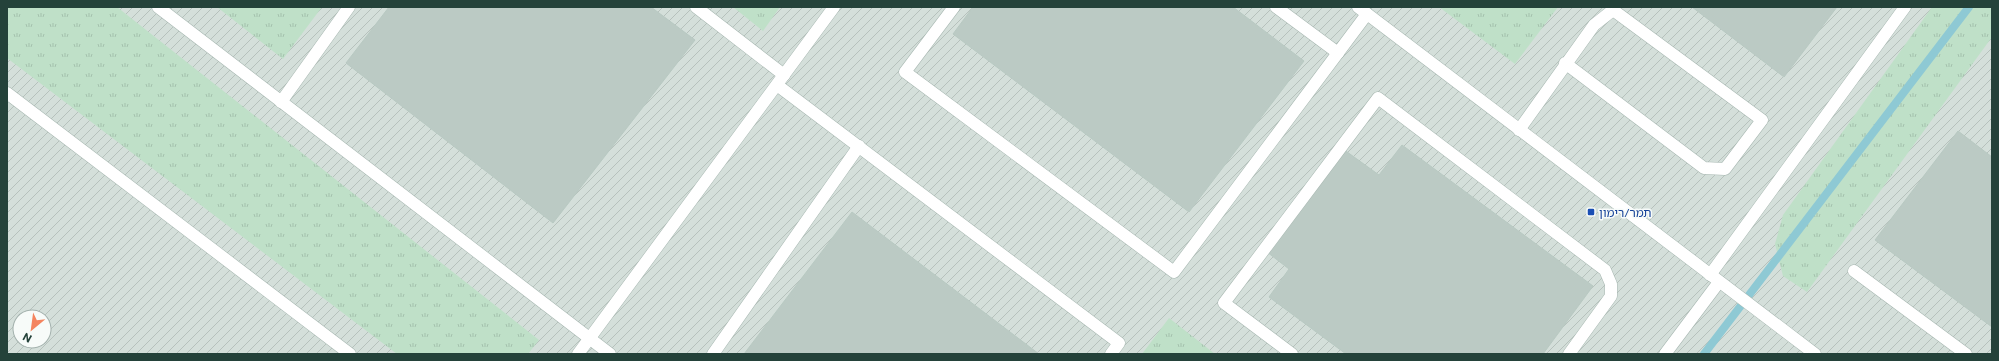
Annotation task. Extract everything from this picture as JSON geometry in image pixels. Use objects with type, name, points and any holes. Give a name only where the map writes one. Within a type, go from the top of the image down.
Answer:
[{"type":"street","points":[[158,7],[610,354]]},
{"type":"street","points":[[281,102],[349,7]]},
{"type":"street","points":[[696,7],[859,146],[1119,343],[1111,354]]},
{"type":"street","points":[[578,354],[834,7]]},
{"type":"street","points":[[954,7],[905,72],[1174,272],[1338,53],[1362,11],[1815,354]]},
{"type":"street","points":[[1276,7],[1338,53]]},
{"type":"street","points":[[1665,354],[1715,279],[1905,7]]},
{"type":"street","points":[[1519,130],[1565,63],[1594,25],[1614,10],[1762,120],[1725,169],[1704,168],[1565,63]]},
{"type":"street","points":[[7,93],[350,354]]},
{"type":"street","points":[[1292,354],[1224,303],[1378,98],[1606,270],[1611,284],[1611,296],[1569,354]]},
{"type":"street","points":[[713,354],[859,146]]},
{"type":"street","points":[[1854,271],[1966,354]]},
{"type":"shaded area","points":[[7,7],[1992,7],[1992,354],[7,354]]},
{"type":"green space","points":[[7,7],[117,7],[539,340],[528,354],[397,354],[7,58]]},
{"type":"green space","points":[[217,7],[322,7],[283,59]]},
{"type":"green space","points":[[733,7],[780,7],[763,31]]},
{"type":"green space","points":[[1439,7],[1558,7],[1515,64]]},
{"type":"green space","points":[[1932,7],[1988,7],[1992,9],[1992,37],[1807,292],[1783,276],[1775,244],[1783,215]]},
{"type":"green space","points":[[1169,318],[1215,354],[1142,354]]},
{"type":"building","points":[[389,7],[651,7],[695,40],[553,223],[346,63]]},
{"type":"building","points":[[973,7],[1233,7],[1304,61],[1189,212],[953,34]]},
{"type":"building","points":[[1692,7],[1837,7],[1784,77]]},
{"type":"building","points":[[1958,131],[1992,157],[1992,327],[1875,240]]},
{"type":"building","points":[[1402,145],[1593,286],[1543,354],[1346,354],[1269,297],[1289,269],[1267,252],[1343,149],[1379,175]]},
{"type":"building","points":[[852,212],[1039,354],[744,354]]},
{"type":"waterway","points":[[1704,354],[1969,7]]},
{"type":"place","name":"תמר/רימון","points":[[1591,212]]}]
